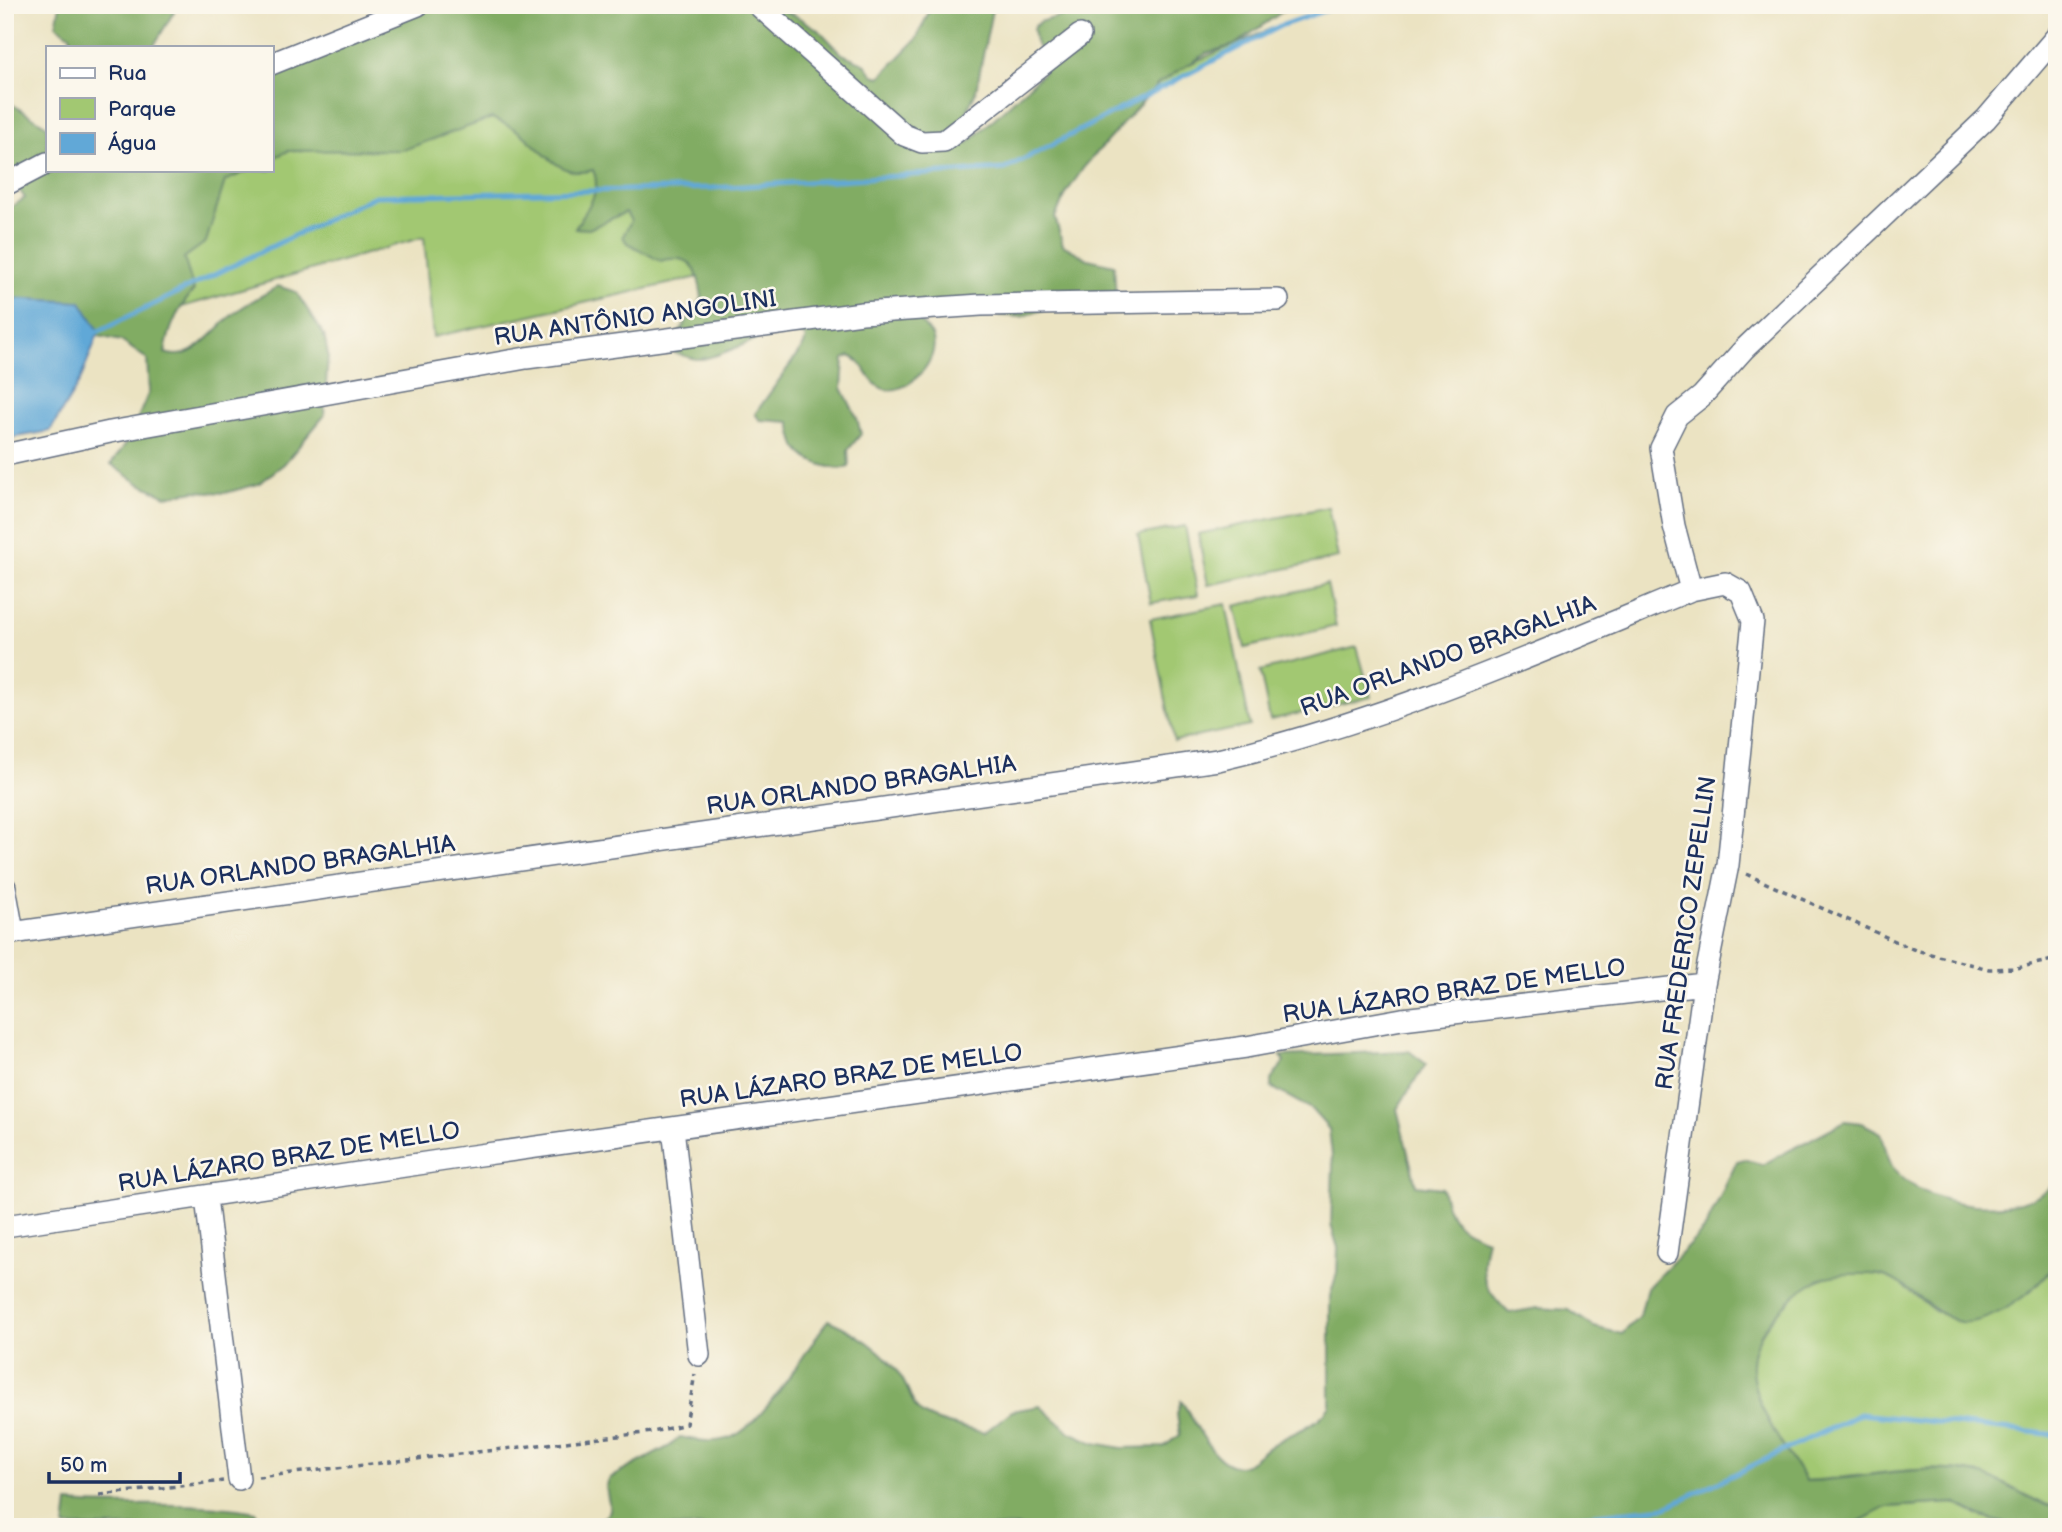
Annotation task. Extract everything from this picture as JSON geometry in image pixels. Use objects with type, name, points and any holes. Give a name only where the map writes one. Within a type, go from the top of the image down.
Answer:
[{"type":"street","points":[[273,63],[418,5]]},
{"type":"street","points":[[758,5],[904,135],[922,142],[944,141],[1080,35]]},
{"type":"street","points":[[1691,590],[1674,526],[1661,448],[1677,416],[1702,396],[1744,349],[1986,118],[2057,36]]},
{"type":"street","points":[[5,185],[46,164]]},
{"type":"street","name":"RUA ANTÔNIO ANGOLINI","points":[[5,455],[110,432],[526,358],[862,313],[995,305],[1278,300]]},
{"type":"street","name":"RUA FREDERICO ZEPELLIN","points":[[1667,1253],[1704,984],[1728,865],[1753,621],[1741,592],[1732,585],[1725,583],[1691,590]]},
{"type":"street","name":"RUA ORLANDO BRAGALHIA","points":[[9,933],[1218,760],[1304,738],[1433,695],[1691,590]]},
{"type":"street","points":[[5,887],[9,933]]},
{"type":"street","name":"RUA LÁZARO BRAZ DE MELLO","points":[[5,1226],[1246,1047],[1402,1019],[1704,984]]},
{"type":"street","points":[[673,1128],[699,1355]]},
{"type":"street","points":[[206,1197],[239,1479]]},
{"type":"path","points":[[1728,865],[1790,896],[1915,950],[1989,969],[2017,968],[2057,959]]},
{"type":"path","points":[[100,1495],[653,1432],[685,1424],[699,1355]]},
{"type":"green space","points":[[60,5],[178,5],[154,46],[73,46],[70,35],[56,25]]},
{"type":"green space","points":[[427,5],[769,6],[794,15],[819,30],[842,54],[864,63],[873,75],[880,77],[916,40],[932,5],[993,5],[976,91],[958,132],[960,141],[968,143],[1043,73],[1047,60],[1035,42],[1033,28],[1039,22],[1065,15],[1068,5],[1102,5],[1111,10],[1123,5],[1292,5],[1234,45],[1207,53],[1158,84],[1084,167],[1067,192],[1055,217],[1063,245],[1088,259],[1114,265],[1116,299],[1092,293],[1021,317],[932,310],[918,319],[932,336],[932,355],[920,374],[903,387],[893,390],[878,386],[855,359],[849,356],[844,359],[842,388],[857,418],[861,434],[848,450],[849,467],[843,468],[822,465],[802,454],[795,443],[790,422],[760,420],[755,414],[804,345],[806,336],[779,333],[701,359],[675,353],[672,344],[702,298],[696,271],[687,261],[660,261],[626,242],[623,236],[631,221],[626,212],[589,229],[575,228],[595,193],[596,178],[593,170],[582,172],[563,168],[519,132],[492,118],[403,150],[288,151],[273,158],[273,59]]},
{"type":"green space","points":[[497,5],[724,5],[788,59],[982,154],[1275,27],[1006,169],[996,210],[433,337],[424,237],[99,331],[5,246],[93,172],[273,172],[273,88]]},
{"type":"green space","points":[[5,100],[46,125],[46,172],[245,172],[225,181],[206,242],[184,258],[194,290],[175,320],[165,353],[176,355],[195,349],[236,312],[278,286],[296,292],[324,335],[328,355],[324,416],[284,464],[258,484],[225,493],[195,491],[166,496],[138,483],[111,464],[128,441],[149,392],[147,359],[121,341],[94,335],[5,343],[5,211],[25,198],[5,171]]},
{"type":"green space","points":[[1328,507],[1338,558],[1208,585],[1198,534]]},
{"type":"green space","points":[[1185,526],[1198,595],[1151,603],[1138,535]]},
{"type":"green space","points":[[1327,584],[1336,626],[1245,648],[1235,606]]},
{"type":"green space","points":[[1226,604],[1250,726],[1174,741],[1150,619]]},
{"type":"green space","points":[[1357,647],[1371,697],[1270,720],[1260,671]]},
{"type":"green space","points":[[1409,1051],[1426,1064],[1397,1109],[1416,1185],[1442,1188],[1447,1208],[1461,1227],[1487,1239],[1483,1262],[1485,1280],[1493,1296],[1509,1313],[1538,1308],[1569,1310],[1594,1327],[1622,1334],[1640,1316],[1647,1288],[1705,1229],[1737,1161],[1745,1159],[1762,1165],[1845,1121],[1862,1123],[1881,1133],[1894,1169],[1908,1182],[1927,1193],[1950,1201],[1999,1205],[2022,1201],[2042,1193],[2057,1180],[2057,1255],[2043,1279],[2016,1302],[1983,1319],[1956,1321],[1884,1276],[1846,1274],[1827,1277],[1803,1289],[1774,1316],[1758,1340],[1752,1367],[1764,1411],[1780,1442],[1806,1481],[1910,1471],[1952,1470],[1973,1473],[2057,1508],[2057,1527],[2018,1527],[1982,1517],[1954,1503],[1887,1507],[1848,1527],[576,1527],[607,1515],[610,1510],[606,1487],[610,1478],[670,1446],[680,1437],[702,1441],[724,1440],[750,1425],[774,1397],[828,1320],[863,1339],[885,1357],[902,1378],[916,1408],[922,1414],[940,1422],[984,1433],[1012,1411],[1040,1406],[1070,1432],[1094,1443],[1122,1448],[1163,1447],[1180,1435],[1177,1414],[1181,1401],[1208,1444],[1225,1462],[1235,1466],[1250,1462],[1273,1444],[1313,1423],[1330,1406],[1330,1296],[1337,1273],[1338,1248],[1331,1225],[1333,1165],[1329,1129],[1311,1109],[1271,1087],[1271,1080],[1284,1062],[1280,1056]]},
{"type":"green space","points":[[2057,1257],[2057,1508],[1984,1476],[1952,1470],[1910,1470],[1806,1481],[1764,1412],[1752,1367],[1758,1340],[1785,1302],[1820,1277],[1851,1273],[1890,1278],[1936,1312],[2039,1282]]},
{"type":"green space","points":[[68,1503],[233,1508],[256,1512],[260,1527],[65,1527]]},
{"type":"green space","points":[[1954,1503],[1982,1517],[2018,1527],[1848,1527],[1887,1507]]},
{"type":"water","points":[[5,299],[81,302],[99,331],[80,381],[50,431],[5,439]]},
{"type":"waterway","points":[[95,333],[375,196],[713,188],[1005,169],[1280,26],[1341,5]]},
{"type":"waterway","points":[[1473,1527],[1666,1507],[1860,1414],[2057,1435]]}]
